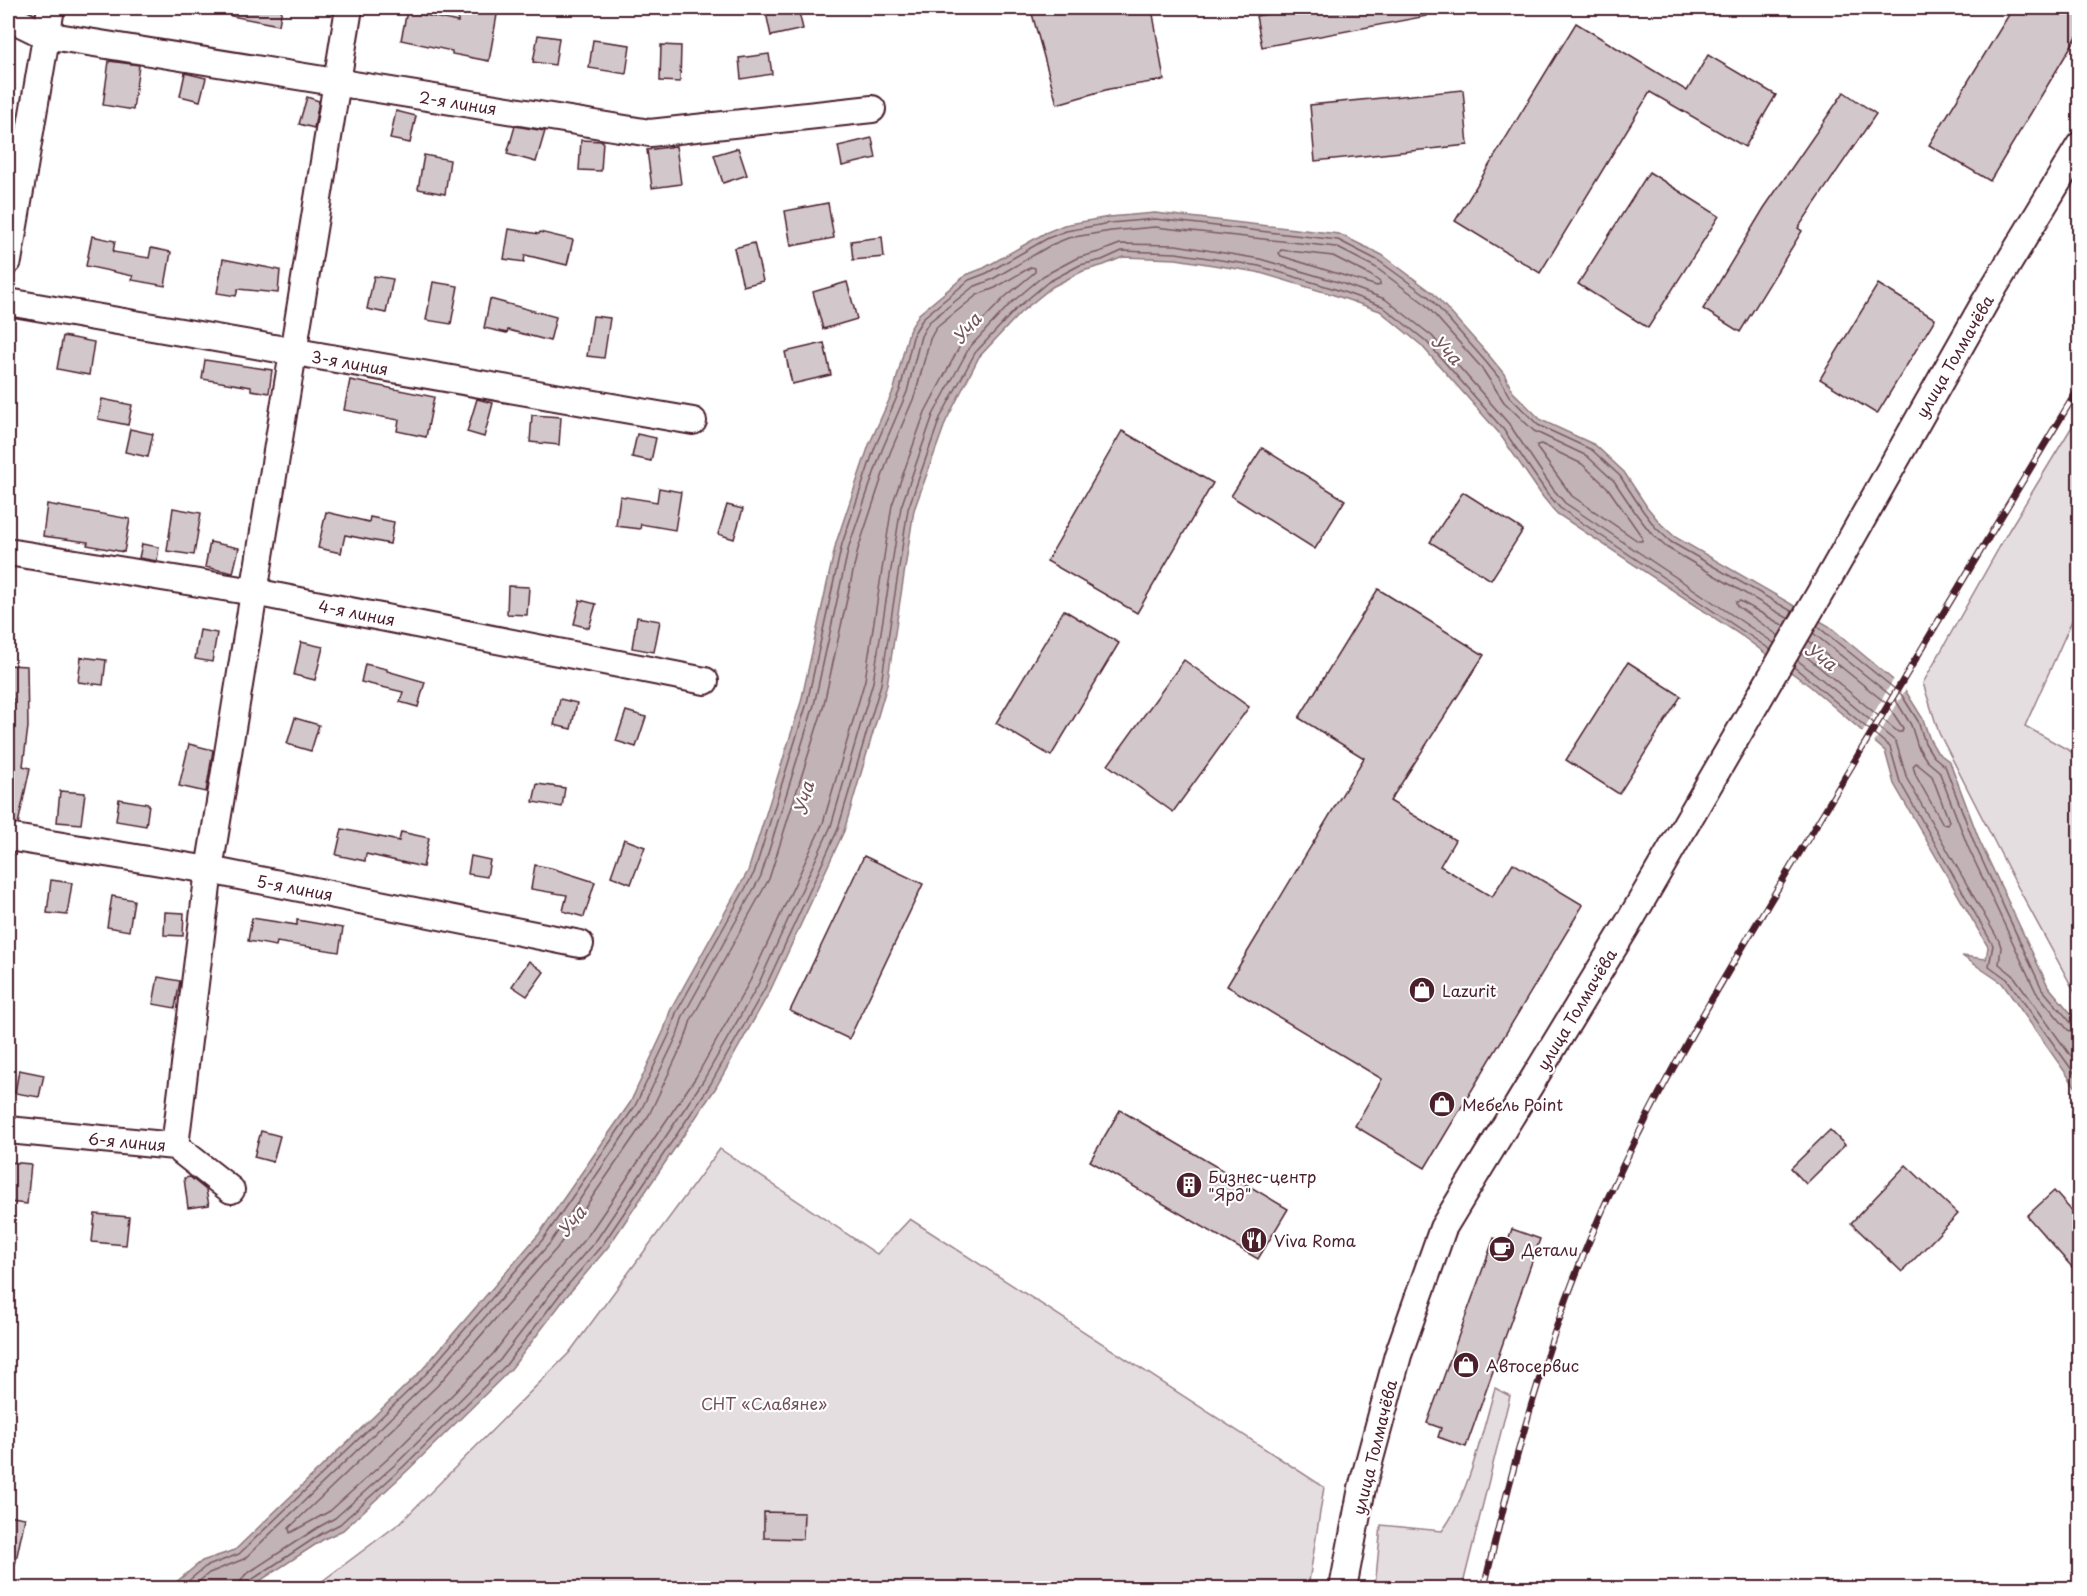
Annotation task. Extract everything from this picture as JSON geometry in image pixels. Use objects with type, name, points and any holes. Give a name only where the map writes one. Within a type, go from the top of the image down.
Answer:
[{"type":"street","points":[[8,261],[51,8]]},
{"type":"street","points":[[175,1146],[209,870],[349,8]]},
{"type":"street","name":"2-я линия","points":[[8,17],[45,35],[650,133],[872,109]]},
{"type":"street","name":"улица Толмачёва","points":[[1342,1588],[1362,1488],[1398,1355],[1443,1228],[1629,922],[1834,569],[1984,302],[2079,145]]},
{"type":"street","name":"3-я линия","points":[[8,302],[693,421]]},
{"type":"street","name":"4-я линия","points":[[8,552],[254,592],[705,681]]},
{"type":"street","name":"5-я линия","points":[[8,837],[209,870],[580,944]]},
{"type":"street","name":"6-я линия","points":[[8,1130],[175,1146],[231,1190]]},
{"type":"green space","points":[[2079,415],[2079,605],[2025,726],[2079,756],[2079,1000],[2014,880],[1939,733],[1923,683],[2009,530]]},
{"type":"green space","name":"СНТ «Славяне»","points":[[720,1149],[877,1254],[910,1219],[1324,1487],[1308,1588],[313,1588],[401,1522],[569,1353]]},
{"type":"green space","points":[[1495,1388],[1510,1396],[1462,1588],[1375,1588],[1381,1525],[1442,1531],[1451,1517],[1474,1462]]},
{"type":"water","name":"Уча","points":[[1155,213],[1339,234],[1382,255],[1433,293],[1504,374],[1513,392],[1541,420],[1595,445],[1624,472],[1647,507],[1675,537],[1829,626],[1905,690],[1923,719],[1937,752],[1950,762],[1980,842],[2048,986],[2079,1023],[2079,1092],[2002,983],[1962,956],[1986,959],[1988,947],[1894,784],[1885,751],[1811,687],[1742,636],[1556,513],[1499,433],[1421,345],[1380,311],[1257,272],[1176,259],[1123,257],[1083,271],[1052,287],[1020,313],[979,357],[946,421],[914,510],[887,685],[844,831],[770,991],[715,1089],[608,1247],[511,1369],[343,1530],[324,1539],[249,1588],[169,1588],[202,1561],[235,1550],[421,1371],[539,1234],[630,1103],[664,1030],[670,1011],[748,871],[801,702],[836,543],[869,445],[894,389],[909,331],[919,314],[966,275],[984,268],[1045,233],[1064,225],[1109,217]]},
{"type":"pier","points":[[1895,677],[1907,687],[1873,745],[1861,735]]},
{"type":"building","points":[[232,8],[282,8],[279,25],[231,16]]},
{"type":"building","points":[[460,8],[498,9],[489,61],[401,40],[407,11],[458,22]]},
{"type":"building","points":[[765,8],[798,8],[803,29],[771,36]]},
{"type":"building","points":[[1042,8],[1152,8],[1164,80],[1109,89],[1057,104],[1031,10]]},
{"type":"building","points":[[1302,8],[1426,8],[1427,16],[1262,47],[1256,16]]},
{"type":"building","points":[[2013,8],[2079,8],[2079,33],[1990,181],[1929,145]]},
{"type":"building","points":[[1576,23],[1687,91],[1708,55],[1776,95],[1745,147],[1650,92],[1540,273],[1455,221]]},
{"type":"building","points":[[538,35],[559,38],[555,65],[533,62]]},
{"type":"building","points":[[593,40],[630,45],[626,74],[589,68]]},
{"type":"building","points":[[661,45],[681,46],[680,82],[660,81]]},
{"type":"building","points":[[769,54],[772,74],[741,79],[739,58]]},
{"type":"building","points":[[109,61],[139,65],[133,110],[103,105]]},
{"type":"building","points":[[185,73],[206,78],[200,101],[180,96]]},
{"type":"building","points":[[1463,90],[1468,145],[1315,161],[1310,105]]},
{"type":"building","points":[[1844,92],[1876,114],[1798,228],[1802,231],[1740,332],[1703,309],[1764,208]]},
{"type":"building","points":[[307,97],[319,101],[314,128],[299,124]]},
{"type":"building","points":[[396,111],[416,116],[410,143],[390,139]]},
{"type":"building","points":[[515,126],[545,131],[536,162],[507,154]]},
{"type":"building","points":[[872,138],[876,158],[842,166],[838,146]]},
{"type":"building","points":[[581,140],[603,141],[601,171],[579,170]]},
{"type":"building","points":[[676,146],[681,184],[652,188],[647,150]]},
{"type":"building","points":[[738,148],[747,175],[723,183],[714,155]]},
{"type":"building","points":[[424,155],[450,160],[445,194],[418,189]]},
{"type":"building","points":[[1649,172],[1719,216],[1648,328],[1578,284]]},
{"type":"building","points":[[828,203],[834,238],[791,246],[785,211]]},
{"type":"building","points":[[509,229],[539,234],[540,232],[573,240],[567,265],[525,255],[524,262],[504,259]]},
{"type":"building","points":[[92,236],[115,241],[113,252],[149,258],[151,248],[171,252],[165,286],[132,280],[133,276],[86,266]]},
{"type":"building","points":[[882,237],[884,257],[853,260],[851,241]]},
{"type":"building","points":[[754,243],[763,281],[743,286],[734,248]]},
{"type":"building","points":[[223,259],[280,270],[278,293],[238,289],[236,296],[217,293]]},
{"type":"building","points":[[374,276],[393,279],[386,313],[367,309]]},
{"type":"building","points":[[433,282],[458,286],[451,324],[426,320]]},
{"type":"building","points":[[847,282],[857,319],[823,329],[813,292]]},
{"type":"building","points":[[1878,284],[1935,319],[1877,414],[1820,379]]},
{"type":"building","points":[[490,299],[556,317],[550,341],[508,330],[507,333],[484,328]]},
{"type":"building","points":[[593,316],[610,318],[604,358],[587,356]]},
{"type":"building","points":[[63,336],[94,342],[89,375],[57,369]]},
{"type":"building","points":[[824,343],[831,375],[792,384],[785,352]]},
{"type":"building","points":[[205,360],[272,370],[269,393],[251,390],[251,387],[202,379]]},
{"type":"building","points":[[350,380],[434,397],[426,437],[397,431],[399,420],[344,410]]},
{"type":"building","points":[[102,399],[132,405],[128,425],[98,419]]},
{"type":"building","points":[[477,399],[493,403],[484,437],[467,432]]},
{"type":"building","points":[[532,415],[561,417],[559,445],[530,442]]},
{"type":"building","points":[[130,429],[153,434],[148,457],[125,452]]},
{"type":"building","points":[[1122,431],[1213,483],[1137,613],[1047,561]]},
{"type":"building","points":[[637,434],[656,438],[651,461],[632,457]]},
{"type":"building","points":[[1262,448],[1345,500],[1315,549],[1231,496]]},
{"type":"building","points":[[659,488],[681,492],[675,530],[641,524],[640,529],[616,526],[620,496],[657,502]]},
{"type":"building","points":[[1463,492],[1523,530],[1491,580],[1430,542]]},
{"type":"building","points":[[47,504],[130,519],[124,552],[87,545],[88,542],[43,536]]},
{"type":"building","points":[[727,505],[743,509],[734,539],[718,534]]},
{"type":"building","points":[[173,508],[201,513],[194,555],[167,551]]},
{"type":"building","points":[[326,512],[369,522],[370,517],[394,522],[390,544],[345,535],[341,553],[318,548]]},
{"type":"building","points":[[210,542],[239,548],[233,573],[205,567]]},
{"type":"building","points":[[142,544],[159,547],[157,561],[139,558]]},
{"type":"building","points":[[508,586],[529,587],[527,615],[507,614]]},
{"type":"building","points":[[1378,589],[1484,655],[1390,801],[1455,840],[1440,866],[1492,897],[1513,863],[1583,905],[1425,1168],[1355,1126],[1382,1079],[1227,986],[1364,758],[1299,718]]},
{"type":"building","points":[[580,600],[596,604],[589,628],[574,624]]},
{"type":"building","points":[[1064,610],[1119,643],[1051,756],[996,723]]},
{"type":"building","points":[[637,617],[660,621],[654,652],[632,648]]},
{"type":"building","points":[[200,630],[217,633],[212,662],[195,659]]},
{"type":"building","points":[[301,642],[323,647],[315,680],[294,675]]},
{"type":"building","points":[[81,657],[106,660],[103,685],[78,682]]},
{"type":"building","points":[[1184,660],[1249,707],[1173,812],[1108,765]]},
{"type":"building","points":[[1628,662],[1681,696],[1619,794],[1566,760]]},
{"type":"building","points":[[365,664],[425,682],[418,707],[400,702],[403,692],[361,682]]},
{"type":"building","points":[[8,665],[27,666],[28,727],[23,766],[30,768],[18,824],[8,822],[8,748],[13,699],[8,699]]},
{"type":"building","points":[[560,699],[577,703],[571,729],[554,725]]},
{"type":"building","points":[[626,711],[646,717],[636,747],[616,741]]},
{"type":"building","points":[[295,718],[319,725],[311,751],[287,744]]},
{"type":"building","points":[[189,744],[213,750],[206,792],[179,786]]},
{"type":"building","points":[[537,784],[565,788],[562,807],[533,802]]},
{"type":"building","points":[[60,791],[85,793],[81,824],[57,822]]},
{"type":"building","points":[[119,799],[149,804],[146,826],[116,821]]},
{"type":"building","points":[[342,829],[399,841],[401,832],[429,838],[423,867],[366,854],[365,861],[336,855]]},
{"type":"building","points":[[624,839],[645,847],[631,884],[611,876]]},
{"type":"building","points":[[471,856],[490,860],[487,877],[468,874]]},
{"type":"building","points":[[864,856],[923,884],[849,1039],[790,1011]]},
{"type":"building","points":[[535,865],[595,882],[584,917],[563,911],[567,895],[531,889]]},
{"type":"building","points":[[51,880],[72,883],[67,915],[47,913]]},
{"type":"building","points":[[112,896],[134,900],[129,931],[107,927]]},
{"type":"building","points":[[165,912],[184,913],[183,936],[164,935]]},
{"type":"building","points":[[252,918],[297,925],[297,920],[343,928],[339,952],[277,942],[276,946],[248,941]]},
{"type":"building","points":[[529,961],[544,972],[527,996],[512,986]]},
{"type":"building","points":[[158,977],[180,981],[175,1008],[153,1004]]},
{"type":"building","points":[[19,1070],[44,1075],[39,1097],[15,1093]]},
{"type":"building","name":"Бизнес-центр \"Ярд\"","points":[[1120,1110],[1288,1209],[1258,1259],[1090,1161]]},
{"type":"building","points":[[1830,1130],[1845,1145],[1806,1184],[1791,1168]]},
{"type":"building","points":[[261,1131],[280,1136],[273,1162],[254,1157]]},
{"type":"building","points":[[8,1162],[31,1164],[27,1204],[8,1202]]},
{"type":"building","points":[[1906,1165],[1958,1214],[1902,1272],[1851,1223]]},
{"type":"building","points":[[190,1177],[206,1190],[209,1205],[188,1208],[184,1178]]},
{"type":"building","points":[[2054,1191],[2079,1219],[2079,1275],[2027,1216]]},
{"type":"building","points":[[95,1214],[129,1217],[126,1245],[92,1242]]},
{"type":"building","points":[[1512,1229],[1540,1239],[1466,1447],[1438,1437],[1441,1428],[1427,1423],[1494,1238],[1507,1243]]},
{"type":"building","points":[[764,1512],[804,1513],[803,1539],[764,1538]]},
{"type":"building","points":[[8,1515],[25,1518],[15,1565],[8,1564]]},
{"type":"railway","points":[[1484,1588],[1518,1453],[1559,1319],[1593,1232],[1642,1126],[1727,973],[2080,386]]},
{"type":"place","name":"Lazurit","points":[[1422,990]]},
{"type":"place","name":"Мебель Point","points":[[1442,1104]]},
{"type":"place","name":"Бизнес-центр \"Ярд\"","points":[[1189,1185]]},
{"type":"place","name":"Viva Roma","points":[[1254,1240]]},
{"type":"place","name":"Детали","points":[[1502,1249]]},
{"type":"place","name":"Автосервис","points":[[1466,1365]]}]
